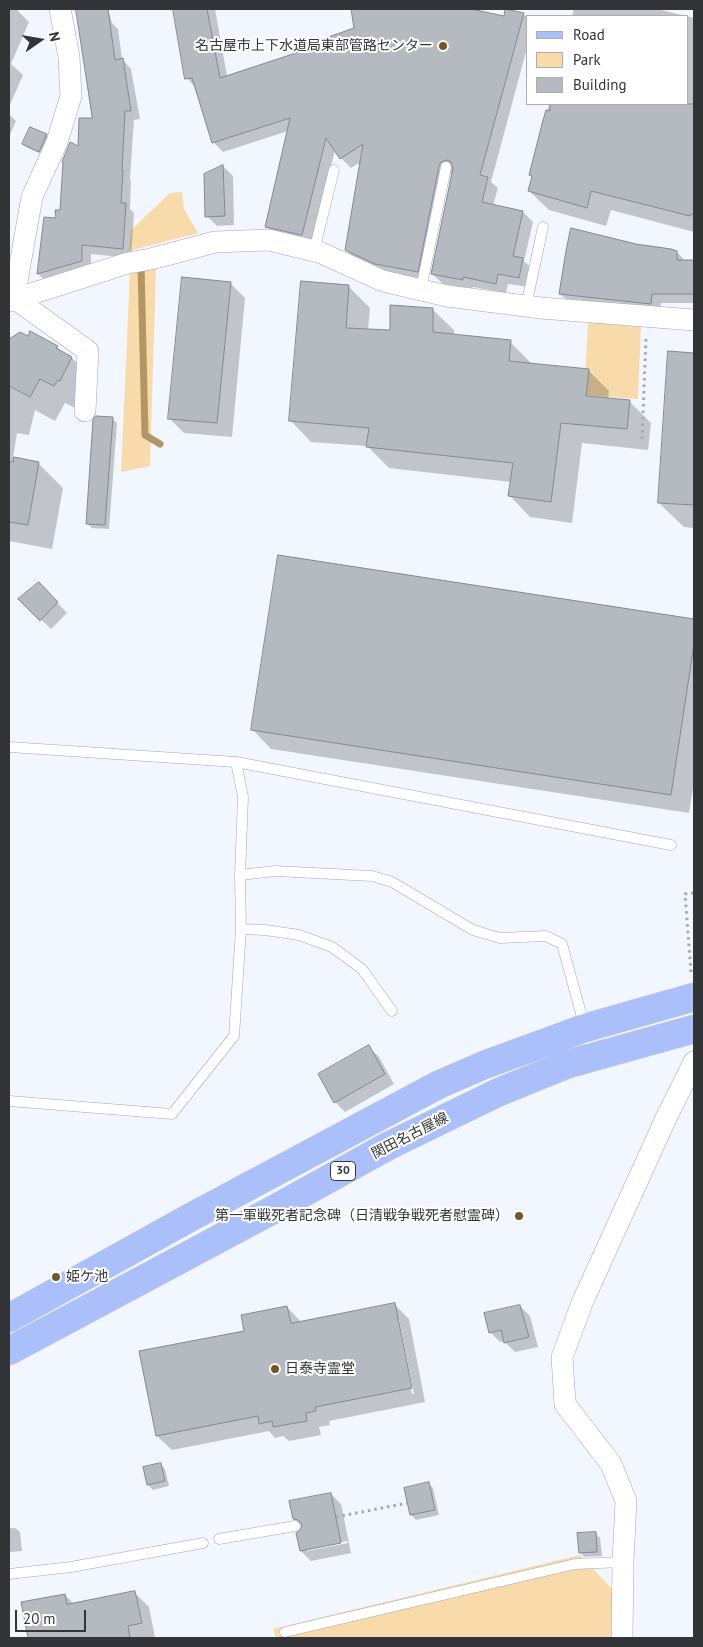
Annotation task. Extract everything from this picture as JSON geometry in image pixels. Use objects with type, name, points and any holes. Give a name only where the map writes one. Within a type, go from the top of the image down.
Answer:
[{"type":"main road","name":"30","points":[[9,1318],[193,1216],[438,1085],[484,1064],[693,988]]},
{"type":"main road","name":"関田名古屋線","points":[[9,1351],[388,1146],[498,1092],[568,1064],[694,1029]]},
{"type":"street","points":[[11,299],[32,198],[57,142],[71,96],[70,57],[60,9]]},
{"type":"street","points":[[11,299],[128,263],[151,259],[215,242],[269,240],[314,251],[383,281],[447,296],[526,306],[694,320]]},
{"type":"street","points":[[11,299],[88,352],[85,411]]},
{"type":"street","points":[[622,1638],[626,1501],[611,1464],[565,1404],[562,1356],[586,1294],[663,1125],[694,1062]]},
{"type":"lane","points":[[421,289],[446,167]]},
{"type":"lane","points":[[314,251],[334,170]]},
{"type":"lane","points":[[526,306],[543,228]]},
{"type":"lane","points":[[9,747],[236,762],[671,845]]},
{"type":"lane","points":[[9,1101],[172,1114],[234,1036],[241,929],[240,875],[243,797],[236,762]]},
{"type":"lane","points":[[240,875],[275,871],[372,876],[392,882],[473,930],[500,938],[546,936],[562,944],[585,1028]]},
{"type":"lane","points":[[241,929],[299,935],[332,947],[362,969],[392,1011]]},
{"type":"lane","points":[[218,1539],[295,1526]]},
{"type":"lane","points":[[9,1574],[71,1567],[203,1543]]},
{"type":"lane","points":[[285,1632],[575,1564],[623,1562]]},
{"type":"path","points":[[642,439],[647,316]]},
{"type":"path","points":[[693,988],[685,894],[694,893]]},
{"type":"path","points":[[336,1518],[407,1503]]},
{"type":"green space","points":[[182,192],[184,209],[198,233],[129,251],[131,230],[170,193]]},
{"type":"green space","points":[[156,267],[150,466],[121,472],[130,272]]},
{"type":"green space","points":[[588,322],[641,327],[638,399],[584,395]]},
{"type":"green space","points":[[580,1555],[616,1593],[615,1638],[276,1638],[273,1629]]},
{"type":"building","points":[[76,9],[108,9],[115,60],[123,58],[131,111],[125,111],[121,203],[126,203],[123,249],[82,245],[82,261],[37,274],[44,217],[56,218],[55,210],[60,210],[62,162],[70,142],[78,146],[79,118],[92,118]]},
{"type":"building","points":[[173,9],[207,9],[220,78],[305,50],[303,46],[354,28],[351,9],[471,9],[504,16],[505,9],[524,13],[480,175],[488,177],[482,202],[523,211],[513,256],[523,258],[519,278],[498,274],[496,284],[463,277],[463,280],[431,274],[453,168],[451,162],[447,160],[441,162],[439,166],[418,272],[375,264],[345,250],[363,144],[340,159],[326,138],[302,235],[265,227],[290,118],[212,143],[192,78],[185,79]]},
{"type":"building","points":[[694,104],[694,215],[690,214],[690,216],[591,191],[587,208],[528,191],[532,176],[529,175],[542,124],[546,110],[549,111],[551,105]]},
{"type":"building","points":[[30,127],[47,134],[39,152],[22,144]]},
{"type":"building","points":[[223,165],[225,216],[205,217],[204,174]]},
{"type":"building","points":[[571,228],[636,244],[671,249],[677,251],[677,260],[694,260],[694,294],[652,294],[651,304],[559,294]]},
{"type":"building","points":[[182,277],[231,282],[217,423],[168,419]]},
{"type":"building","points":[[301,281],[349,285],[346,328],[390,330],[390,305],[433,308],[433,332],[511,340],[509,361],[589,369],[586,396],[630,400],[627,429],[561,423],[551,502],[508,496],[513,463],[366,447],[369,428],[289,421]]},
{"type":"building","points":[[30,331],[58,346],[56,348],[72,357],[60,381],[58,380],[54,386],[40,379],[30,397],[9,386],[9,339],[20,332],[28,336]]},
{"type":"building","points":[[668,351],[694,353],[694,505],[658,503]]},
{"type":"building","points":[[96,416],[113,417],[105,525],[86,524],[93,420]]},
{"type":"building","points":[[14,457],[39,462],[28,525],[9,522],[9,461],[13,462]]},
{"type":"building","points":[[278,555],[694,619],[694,644],[671,795],[251,730]]},
{"type":"building","points":[[39,582],[58,602],[40,621],[18,599]]},
{"type":"building","points":[[369,1045],[385,1074],[334,1103],[318,1074]]},
{"type":"building","name":"日泰寺霊堂","points":[[395,1303],[412,1388],[315,1407],[316,1411],[306,1413],[307,1421],[273,1427],[272,1421],[259,1424],[258,1416],[156,1436],[139,1351],[244,1331],[241,1315],[287,1306],[291,1323]]},
{"type":"building","points":[[520,1305],[529,1337],[504,1343],[501,1330],[489,1333],[484,1313]]},
{"type":"building","points":[[161,1463],[165,1481],[147,1485],[143,1467]]},
{"type":"building","points":[[429,1482],[435,1510],[410,1515],[404,1488]]},
{"type":"building","points":[[331,1493],[341,1543],[300,1551],[296,1533],[301,1529],[302,1524],[298,1520],[293,1519],[289,1501]]},
{"type":"building","points":[[596,1532],[597,1552],[579,1553],[577,1533]]},
{"type":"building","points":[[135,1591],[142,1623],[128,1626],[130,1638],[28,1638],[21,1602],[65,1594],[67,1604]]},
{"type":"waterway","points":[[141,264],[145,435],[160,444]]},
{"type":"place","name":"名古屋市上下水道局東部管路センター","points":[[443,46]]},
{"type":"place","name":"第一軍戦死者記念碑（日清戦争戦死者慰霊碑）","points":[[519,1216]]},
{"type":"place","name":"姫ケ池","points":[[56,1277]]},
{"type":"place","name":"日泰寺霊堂","points":[[275,1369]]}]
